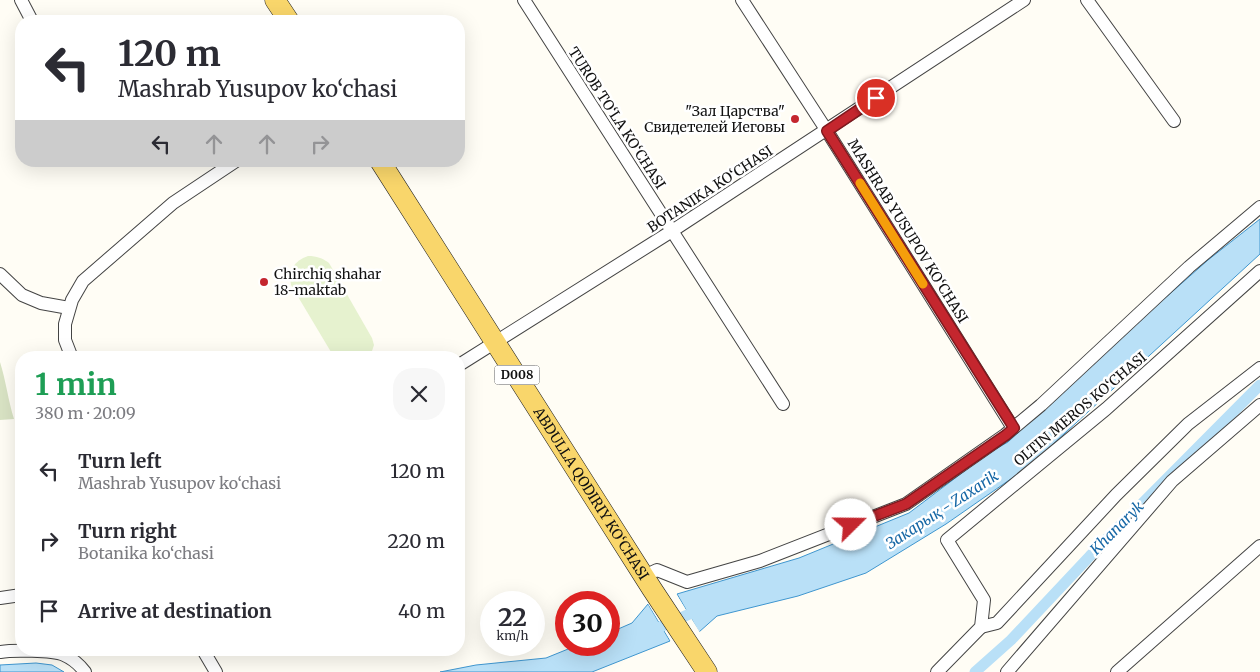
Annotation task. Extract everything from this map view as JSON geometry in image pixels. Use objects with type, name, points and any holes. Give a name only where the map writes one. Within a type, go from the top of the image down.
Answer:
[{"type":"main road","points":[[274,0],[284,15]]},
{"type":"main road","name":"ABDULLA QODIRIY KO‘CHASI","points":[[384,167],[648,583],[707,672]]},
{"type":"street","points":[[21,0],[29,15]]},
{"type":"street","name":"TUROB TO‘LA KO‘CHASI","points":[[524,0],[783,404]]},
{"type":"street","name":"MASHRAB YUSUPOV KO‘CHASI","points":[[742,0],[1014,428]]},
{"type":"street","name":"BOTANIKA KO‘CHASI","points":[[465,361],[495,340],[672,232],[1024,0]]},
{"type":"street","points":[[1087,0],[1174,121]]},
{"type":"street","points":[[68,351],[65,332],[69,308],[79,286],[173,203],[227,167]]},
{"type":"street","points":[[648,583],[657,570],[687,582],[760,561],[906,504],[1006,435],[1041,405],[1189,266],[1260,207]]},
{"type":"street","name":"OLTIN MEROS KO‘CHASI","points":[[981,627],[984,600],[946,540],[1106,409],[1260,271]]},
{"type":"street","points":[[0,274],[22,294],[42,303],[69,308]]},
{"type":"street","points":[[937,672],[981,627],[997,623],[1116,494],[1188,424],[1260,368]]},
{"type":"street","points":[[1007,672],[1172,481],[1260,405]]},
{"type":"street","points":[[1117,672],[1260,546]]},
{"type":"street","points":[[0,598],[15,596]]},
{"type":"street","points":[[0,652],[15,650]]},
{"type":"street","points":[[66,656],[76,662],[85,672]]},
{"type":"street","points":[[207,656],[216,672]]},
{"type":"green space","points":[[308,256],[314,256],[329,263],[372,338],[374,345],[372,351],[330,351],[291,285],[291,271],[299,261]]},
{"type":"green space","points":[[0,362],[10,405],[14,419],[0,420]]},
{"type":"water","points":[[1260,219],[1260,254],[1028,467],[946,524],[866,573],[798,596],[717,616],[699,632],[677,594],[799,558],[909,513],[987,454],[1008,442],[1112,345],[1208,260]]},
{"type":"water","points":[[648,604],[670,641],[592,672],[440,672],[476,665],[546,658],[555,654],[555,656],[620,656],[620,628],[632,623]]},
{"type":"water","points":[[36,663],[52,665],[64,672],[0,672],[0,665]]},
{"type":"pier","points":[[675,592],[701,634],[697,633]]},
{"type":"pier","points":[[647,602],[673,640],[672,643]]},
{"type":"waterway","name":"Khanaryk","points":[[975,672],[1011,640],[1090,556],[1260,385]]},
{"type":"waterway","name":"Закарық - Zaxarik","points":[[649,632],[703,608]]},
{"type":"slow traffic","points":[[860,183],[923,284]]},
{"type":"place","name":"\"Зал Царства\" Свидетелей Иеговы","points":[[795,119]]},
{"type":"place","name":"Chirchiq shahar 18-maktab","points":[[264,282]]},
{"type":"route","points":[[851,525],[906,504],[1014,428],[827,131],[876,98]]}]
